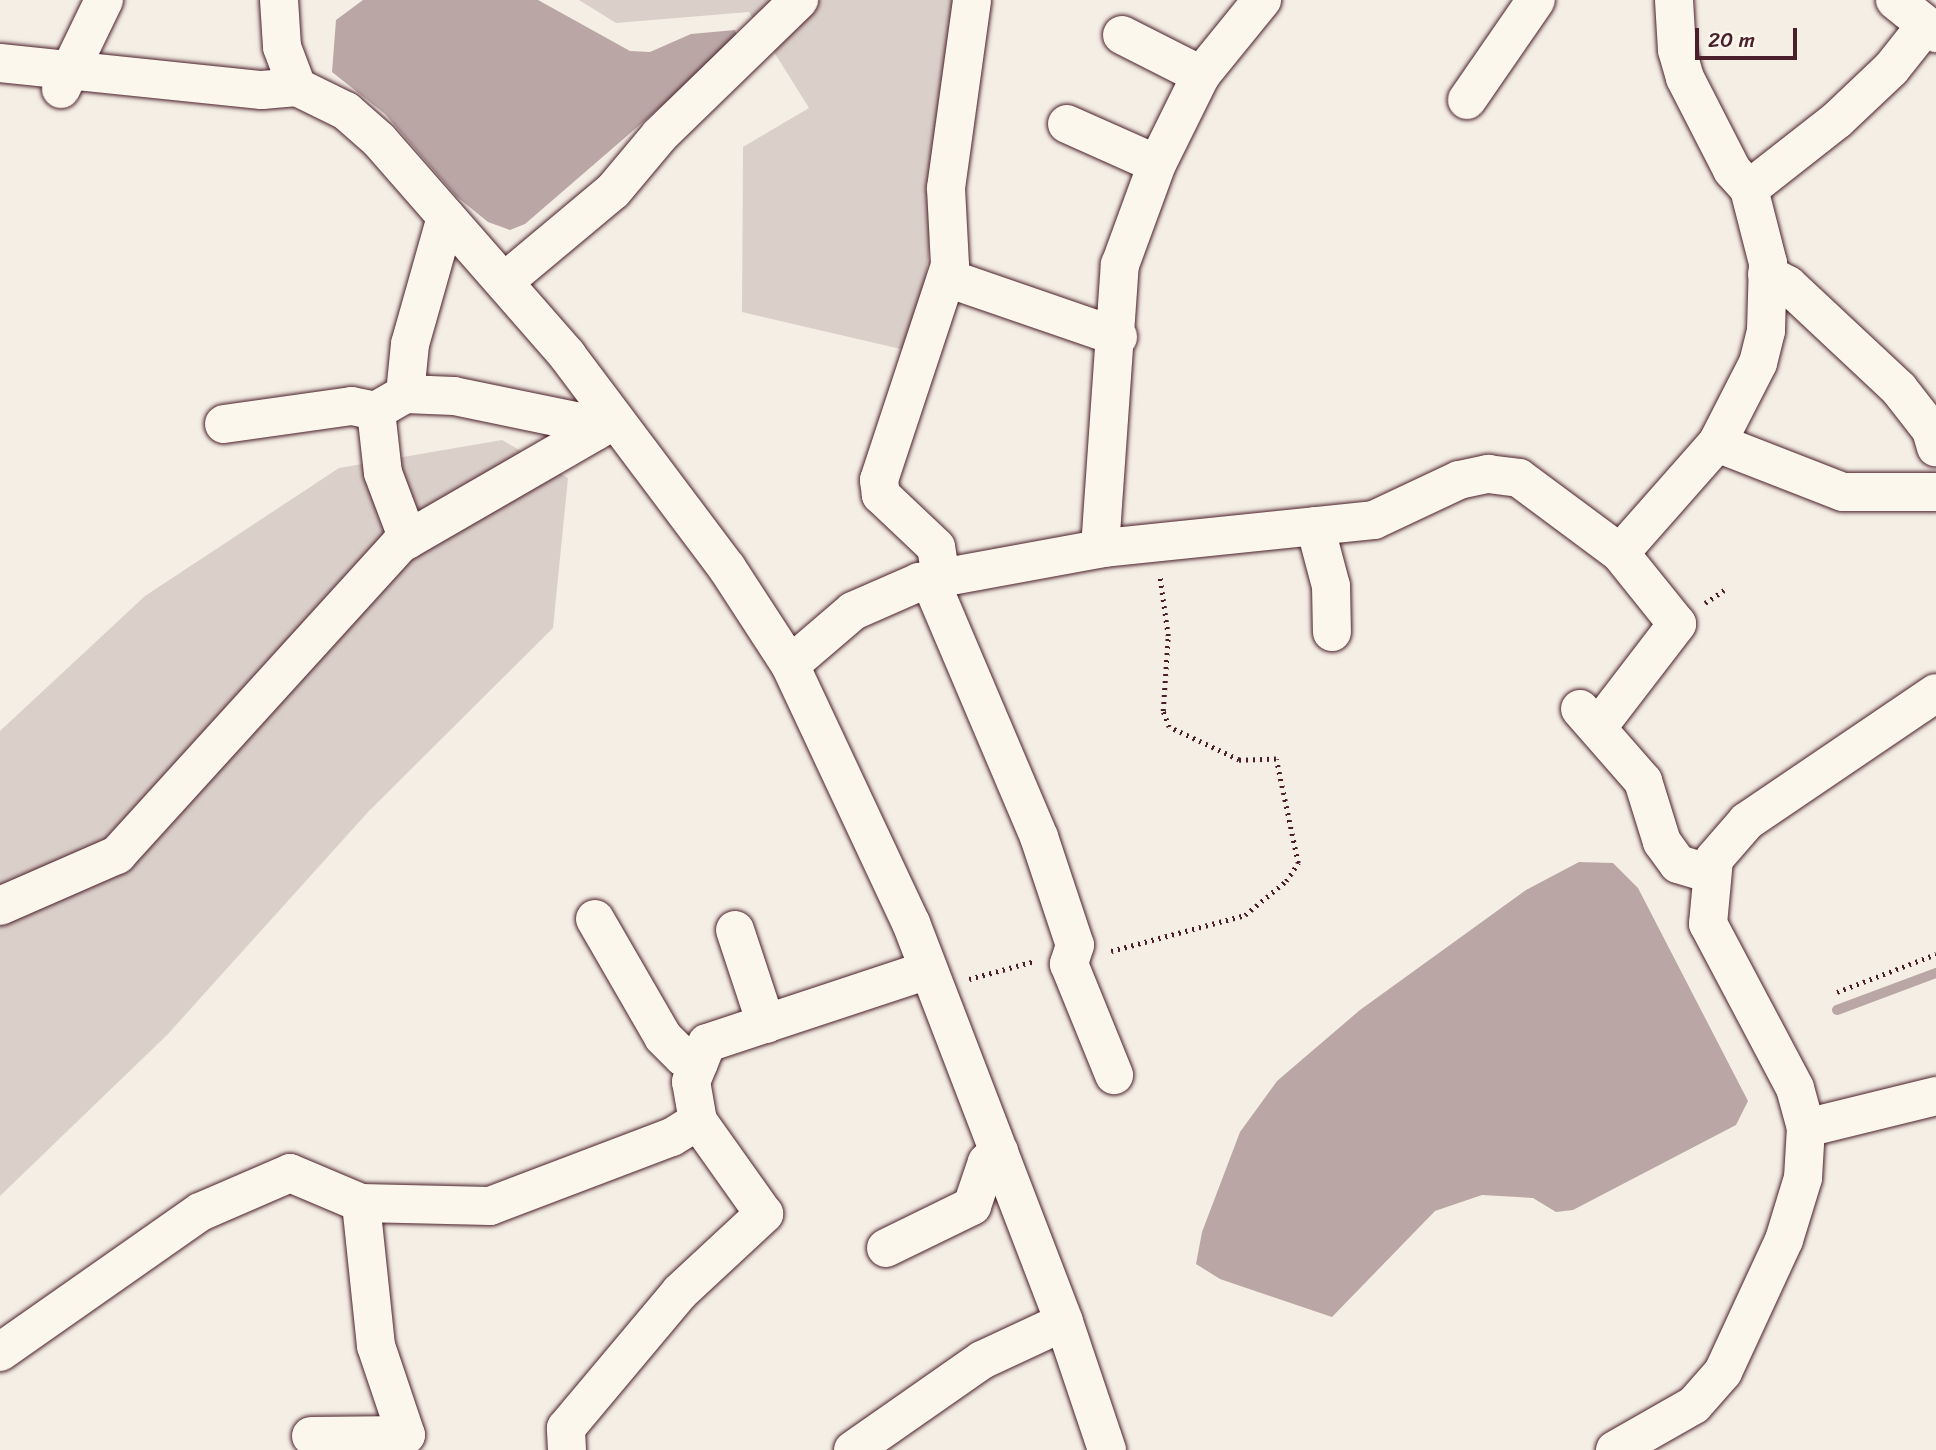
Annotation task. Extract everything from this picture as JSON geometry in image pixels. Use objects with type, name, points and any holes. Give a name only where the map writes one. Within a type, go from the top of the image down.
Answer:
[{"type":"street","points":[[63,82],[91,35],[104,0]]},
{"type":"street","points":[[279,0],[282,47],[298,87]]},
{"type":"street","points":[[504,282],[613,191],[660,135],[799,0]]},
{"type":"street","points":[[972,0],[946,188],[952,246],[947,278],[879,480],[881,495],[936,547],[935,579],[1039,838],[1076,945],[1069,964],[1114,1075]]},
{"type":"street","points":[[1100,548],[1118,337],[1120,265],[1157,164],[1201,75],[1262,0]]},
{"type":"street","points":[[1536,0],[1480,99],[1561,0]]},
{"type":"street","points":[[1620,553],[1717,443],[1758,363],[1766,331],[1767,274],[1749,189],[1732,170],[1685,78],[1677,50],[1674,0]]},
{"type":"street","points":[[1749,189],[1837,120],[1931,29],[1895,0]]},
{"type":"street","points":[[1122,35],[1201,75]]},
{"type":"street","points":[[0,63],[63,82],[262,90],[298,87],[346,111],[379,140],[504,282],[605,426],[727,568],[790,665],[888,870],[1064,1322],[1107,1450]]},
{"type":"street","points":[[1067,124],[1157,164]]},
{"type":"street","points":[[408,539],[383,473],[391,402],[446,217]]},
{"type":"street","points":[[1767,274],[1788,285],[1899,389],[1931,430],[1936,447]]},
{"type":"street","points":[[947,278],[1118,337]]},
{"type":"street","points":[[224,424],[352,406],[454,396],[605,426]]},
{"type":"street","points":[[0,906],[117,855],[263,690],[408,539],[605,426]]},
{"type":"street","points":[[1717,443],[1843,492],[1936,492]]},
{"type":"street","points":[[790,665],[853,611],[882,594],[935,579],[1100,548],[1374,520],[1459,480],[1488,474],[1519,478],[1620,553],[1677,624],[1589,718],[1643,781],[1662,842],[1678,864],[1710,874]]},
{"type":"street","points":[[1315,527],[1331,586],[1332,632]]},
{"type":"street","points":[[1615,1450],[1694,1405],[1723,1372],[1798,1206],[1806,1128],[1782,1057],[1715,944],[1706,906],[1710,874],[1722,846],[1747,821],[1936,693]]},
{"type":"street","points":[[596,919],[663,1037],[684,1057],[699,1063]]},
{"type":"street","points":[[735,930],[766,1024]]},
{"type":"street","points":[[567,1450],[566,1428],[680,1292],[764,1214],[698,1121],[691,1082],[708,1043],[766,1024],[932,979]]},
{"type":"street","points":[[1806,1128],[1936,1096]]},
{"type":"street","points":[[0,1352],[200,1212],[290,1172],[361,1203],[491,1206],[671,1137],[698,1121]]},
{"type":"street","points":[[886,1248],[972,1206],[987,1162],[999,1152]]},
{"type":"street","points":[[311,1436],[406,1435],[376,1346],[361,1203]]},
{"type":"street","points":[[853,1450],[982,1360],[1064,1322]]},
{"type":"path","points":[[932,979],[1065,952],[1083,958],[1245,915],[1286,881],[1298,863],[1276,759],[1239,760],[1170,727],[1163,711],[1168,636],[1155,543]]},
{"type":"path","points":[[1838,992],[1936,954]]},
{"type":"shaded area","points":[[363,0],[538,0],[630,51],[650,52],[691,34],[735,30],[738,40],[525,224],[510,230],[488,222],[456,196],[385,114],[332,72],[336,20]]},
{"type":"shaded area","points":[[579,0],[954,0],[918,353],[742,312],[743,147],[809,108],[749,12],[616,23]]},
{"type":"shaded area","points":[[502,440],[568,478],[553,628],[369,811],[167,1035],[0,1196],[0,731],[145,596],[339,468]]},
{"type":"shaded area","points":[[1579,862],[1613,863],[1638,888],[1748,1101],[1736,1125],[1573,1210],[1556,1212],[1533,1198],[1482,1195],[1435,1211],[1332,1317],[1220,1279],[1196,1264],[1202,1232],[1240,1132],[1277,1081],[1360,1010],[1526,890]]},
{"type":"waterway","points":[[1837,1010],[1936,973]]}]
